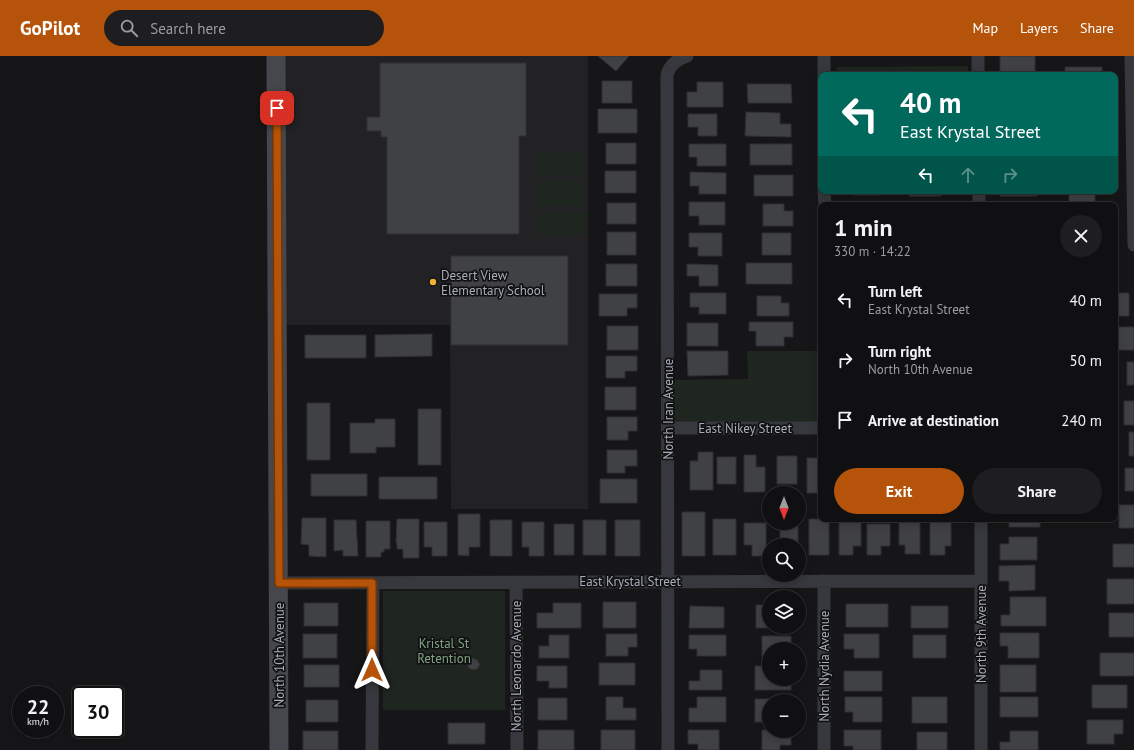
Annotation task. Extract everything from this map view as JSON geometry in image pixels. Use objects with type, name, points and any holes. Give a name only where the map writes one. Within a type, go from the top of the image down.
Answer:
[{"type":"main road","name":"North 10th Avenue","points":[[276,56],[279,750]]},
{"type":"street","name":"North Iran Avenue","points":[[668,750],[667,90],[669,68],[677,60],[687,56]]},
{"type":"street","points":[[824,56],[824,72]]},
{"type":"street","points":[[968,56],[978,56],[978,72]]},
{"type":"street","points":[[1131,56],[1134,245]]},
{"type":"street","name":"East Nikey Street","points":[[668,428],[818,428]]},
{"type":"street","name":"North 9th Avenue","points":[[980,522],[981,750]]},
{"type":"street","name":"North Nydia Avenue","points":[[824,581],[824,750]]},
{"type":"street","name":"East Krystal Street","points":[[279,583],[981,581]]},
{"type":"street","name":"North Leonardo Avenue","points":[[516,582],[517,750]]},
{"type":"street","points":[[372,583],[372,750]]},
{"type":"shaded area","name":"Desert View Elementary School","points":[[276,56],[588,56],[588,509],[451,509],[450,325],[278,325]]},
{"type":"green space","points":[[968,66],[968,72],[837,72],[837,67]]},
{"type":"green space","points":[[583,152],[583,176],[536,176],[536,153]]},
{"type":"green space","points":[[536,182],[583,182],[583,206],[536,206]]},
{"type":"green space","points":[[537,212],[585,212],[585,235],[537,236]]},
{"type":"green space","points":[[747,351],[818,351],[818,428],[668,428],[668,380],[748,379]]},
{"type":"green space","name":"Kristal St Retention","points":[[383,591],[505,591],[505,710],[383,710]]},
{"type":"building","points":[[598,56],[629,56],[616,71]]},
{"type":"building","points":[[1000,56],[1035,56],[1035,72],[1000,72]]},
{"type":"building","points":[[380,63],[526,63],[526,136],[519,136],[519,234],[387,234],[387,137],[381,137],[381,131],[367,131],[367,117],[380,117]]},
{"type":"building","points":[[1065,67],[1102,67],[1102,72],[1065,72]]},
{"type":"building","points":[[602,81],[632,81],[632,103],[602,103]]},
{"type":"building","points":[[697,82],[723,82],[723,107],[687,107],[687,92],[697,92]]},
{"type":"building","points":[[747,84],[791,84],[792,103],[748,103]]},
{"type":"building","points":[[598,109],[637,109],[637,133],[598,133]]},
{"type":"building","points":[[746,112],[780,113],[780,124],[791,124],[791,137],[745,136]]},
{"type":"building","points":[[688,114],[717,114],[717,136],[698,136],[698,127],[688,127]]},
{"type":"building","points":[[606,143],[636,143],[636,164],[606,164]]},
{"type":"building","points":[[689,144],[726,144],[726,166],[697,166],[697,157],[689,157]]},
{"type":"building","points":[[750,144],[792,144],[792,165],[750,165]]},
{"type":"building","points":[[605,171],[636,171],[636,193],[605,193]]},
{"type":"building","points":[[690,172],[726,173],[726,194],[699,194],[699,186],[690,186]]},
{"type":"building","points":[[754,175],[793,175],[793,196],[754,196]]},
{"type":"building","points":[[854,194],[879,194],[879,195]]},
{"type":"building","points":[[909,194],[941,194],[941,196],[909,196]]},
{"type":"building","points":[[1000,194],[1037,194],[1037,196],[1000,196]]},
{"type":"building","points":[[1069,194],[1095,194],[1095,202],[1069,202]]},
{"type":"building","points":[[689,202],[725,202],[725,225],[699,225],[699,216],[689,216]]},
{"type":"building","points":[[607,203],[636,203],[636,224],[607,224]]},
{"type":"building","points":[[763,204],[784,204],[784,211],[793,211],[793,226],[763,226]]},
{"type":"building","points":[[607,232],[636,232],[636,255],[607,255]]},
{"type":"building","points":[[689,233],[722,233],[722,256],[698,256],[698,247],[689,247]]},
{"type":"building","points":[[762,233],[791,233],[791,255],[762,255]]},
{"type":"building","points":[[451,256],[568,256],[568,345],[451,345]]},
{"type":"building","points":[[746,263],[792,263],[792,284],[746,284]]},
{"type":"building","points":[[606,264],[637,264],[637,286],[606,286]]},
{"type":"building","points":[[687,264],[718,265],[718,286],[699,286],[699,276],[687,276]]},
{"type":"building","points":[[690,293],[726,293],[726,314],[699,314],[699,307],[690,307]]},
{"type":"building","points":[[1118,293],[1129,293],[1129,316],[1118,316]]},
{"type":"building","points":[[599,294],[637,294],[637,308],[627,308],[627,316],[599,316]]},
{"type":"building","points":[[757,296],[781,296],[781,303],[789,303],[789,316],[757,316]]},
{"type":"building","points":[[749,322],[793,322],[793,337],[784,337],[784,346],[756,346],[756,331],[749,331]]},
{"type":"building","points":[[687,323],[718,323],[718,346],[687,346]]},
{"type":"building","points":[[607,326],[638,326],[638,350],[607,350]]},
{"type":"building","points":[[1118,327],[1134,327],[1134,350],[1118,350]]},
{"type":"building","points":[[432,334],[432,356],[375,357],[375,335]]},
{"type":"building","points":[[305,335],[366,335],[366,358],[305,358]]},
{"type":"building","points":[[687,351],[728,351],[728,375],[688,376]]},
{"type":"building","points":[[606,356],[637,356],[637,371],[625,371],[625,378],[606,378]]},
{"type":"building","points":[[1127,362],[1134,362],[1134,385],[1127,385]]},
{"type":"building","points":[[605,387],[636,387],[636,410],[605,410]]},
{"type":"building","points":[[1124,401],[1134,401],[1134,425],[1124,425]]},
{"type":"building","points":[[307,403],[330,403],[330,460],[307,460]]},
{"type":"building","points":[[418,409],[441,409],[441,465],[418,465]]},
{"type":"building","points":[[607,417],[637,417],[637,431],[628,431],[628,440],[607,440]]},
{"type":"building","points":[[375,419],[395,419],[395,447],[376,447],[376,453],[350,453],[350,423],[375,423]]},
{"type":"building","points":[[1129,432],[1134,432],[1134,456],[1129,456]]},
{"type":"building","points":[[607,450],[637,450],[637,466],[625,466],[625,473],[607,473]]},
{"type":"building","points":[[698,452],[713,452],[713,490],[690,490],[690,461],[698,461]]},
{"type":"building","points":[[744,455],[756,455],[756,467],[765,467],[765,486],[762,486],[762,492],[744,492]]},
{"type":"building","points":[[777,456],[797,456],[797,484],[777,484]]},
{"type":"building","points":[[717,457],[736,457],[736,484],[717,484]]},
{"type":"building","points":[[807,458],[818,458],[818,493],[807,493]]},
{"type":"building","points":[[1125,468],[1134,468],[1134,491],[1125,491]]},
{"type":"building","points":[[311,474],[367,474],[367,496],[311,496]]},
{"type":"building","points":[[379,477],[437,477],[437,499],[379,499]]},
{"type":"building","points":[[600,479],[637,479],[637,503],[600,503]]},
{"type":"building","points":[[1119,505],[1134,505],[1134,528],[1119,528]]},
{"type":"building","points":[[682,512],[705,512],[705,556],[682,556]]},
{"type":"building","points":[[458,514],[480,514],[480,547],[469,547],[469,556],[458,555]]},
{"type":"building","points":[[302,518],[326,518],[326,557],[309,556],[309,545],[301,544]]},
{"type":"building","points":[[397,519],[419,519],[419,558],[403,558],[403,549],[397,549]]},
{"type":"building","points":[[713,519],[736,519],[736,555],[713,555]]},
{"type":"building","points":[[809,519],[818,519],[818,522],[829,522],[829,555],[809,555]]},
{"type":"building","points":[[334,520],[356,520],[358,556],[343,556],[343,550],[334,551]]},
{"type":"building","points":[[490,520],[512,520],[512,556],[490,556]]},
{"type":"building","points":[[583,520],[606,520],[606,555],[583,555]]},
{"type":"building","points":[[615,520],[640,520],[640,556],[615,556]]},
{"type":"building","points":[[366,521],[390,521],[390,549],[384,549],[384,552],[381,552],[381,557],[366,557]]},
{"type":"building","points":[[424,522],[447,522],[447,556],[432,556],[432,547],[424,547]]},
{"type":"building","points":[[522,522],[544,522],[544,556],[529,556],[529,547],[522,547]]},
{"type":"building","points":[[839,522],[861,522],[861,546],[853,546],[853,555],[839,555]]},
{"type":"building","points":[[899,522],[920,522],[920,554],[905,554],[905,545],[899,545]]},
{"type":"building","points":[[930,522],[951,522],[951,546],[945,546],[945,555],[930,555]]},
{"type":"building","points":[[1009,522],[1040,522],[1040,527],[1009,527]]},
{"type":"building","points":[[744,523],[762,523],[762,530],[766,530],[766,538],[762,538],[762,556],[752,556],[752,545],[744,545]]},
{"type":"building","points":[[554,524],[574,524],[574,555],[554,555]]},
{"type":"building","points":[[867,524],[890,524],[890,546],[881,546],[881,555],[867,555]]},
{"type":"building","points":[[780,530],[798,530],[798,538],[780,538]]},
{"type":"building","points":[[1009,537],[1037,537],[1037,560],[1000,560],[1000,544],[1009,544]]},
{"type":"building","points":[[1113,544],[1134,544],[1134,567],[1113,567]]},
{"type":"building","points":[[1035,565],[1035,590],[1009,591],[1009,581],[999,581],[999,566]]},
{"type":"building","points":[[1107,579],[1134,579],[1134,604],[1107,604]]},
{"type":"building","points":[[1010,597],[1046,597],[1046,626],[1001,626],[1001,615],[1010,615]]},
{"type":"building","points":[[603,602],[636,602],[636,628],[603,628]]},
{"type":"building","points":[[304,603],[338,603],[338,626],[304,626]]},
{"type":"building","points":[[553,603],[581,603],[581,628],[537,628],[537,613],[553,613]]},
{"type":"building","points":[[846,604],[888,604],[888,627],[846,627]]},
{"type":"building","points":[[756,605],[762,605],[762,628],[756,628]]},
{"type":"building","points":[[690,606],[724,607],[724,628],[689,628]]},
{"type":"building","points":[[911,606],[948,606],[948,628],[911,628]]},
{"type":"building","points":[[1109,613],[1134,613],[1134,637],[1109,637]]},
{"type":"building","points":[[1000,633],[1039,633],[1039,658],[1008,658],[1008,646],[1000,646]]},
{"type":"building","points":[[303,634],[337,634],[337,658],[303,658]]},
{"type":"building","points":[[606,634],[637,634],[637,647],[628,647],[628,656],[606,656]]},
{"type":"building","points":[[844,634],[879,634],[879,658],[854,658],[854,649],[844,649]]},
{"type":"building","points":[[549,635],[569,635],[569,658],[539,658],[539,646],[549,646]]},
{"type":"building","points":[[689,635],[726,635],[726,656],[697,656],[697,649],[689,649]]},
{"type":"building","points":[[913,635],[946,635],[946,658],[913,658]]},
{"type":"building","points":[[762,636],[791,636],[791,642],[762,642]]},
{"type":"building","points":[[1100,653],[1134,653],[1134,676],[1100,676]]},
{"type":"building","points":[[472,658],[477,660],[480,665],[477,669],[472,670],[468,667],[468,662]]},
{"type":"building","points":[[599,663],[635,663],[635,685],[599,685]]},
{"type":"building","points":[[304,665],[339,665],[339,687],[304,687]]},
{"type":"building","points":[[1000,665],[1036,665],[1036,692],[1000,692]]},
{"type":"building","points":[[537,666],[567,666],[567,688],[549,688],[549,681],[537,681]]},
{"type":"building","points":[[755,666],[762,666],[762,686],[791,686],[791,690],[755,690]]},
{"type":"building","points":[[700,670],[722,670],[722,690],[689,690],[689,681],[700,681]]},
{"type":"building","points":[[844,671],[882,671],[882,691],[844,691]]},
{"type":"building","points":[[1092,685],[1127,685],[1127,708],[1092,708]]},
{"type":"building","points":[[606,697],[623,697],[623,708],[636,708],[636,720],[606,720]]},
{"type":"building","points":[[697,697],[726,697],[726,722],[689,722],[689,708],[697,708]]},
{"type":"building","points":[[845,697],[882,697],[882,722],[853,722],[853,712],[845,712]]},
{"type":"building","points":[[912,697],[947,697],[947,723],[912,723]]},
{"type":"building","points":[[1000,697],[1038,697],[1038,717],[1000,717]]},
{"type":"building","points":[[538,698],[567,698],[567,720],[538,720]]},
{"type":"building","points":[[755,699],[762,699],[762,722],[755,722]]},
{"type":"building","points":[[306,700],[338,700],[338,722],[306,722]]},
{"type":"building","points":[[1087,720],[1123,720],[1123,734],[1114,734],[1114,744],[1087,744]]},
{"type":"building","points":[[448,723],[485,723],[485,744],[448,744]]},
{"type":"building","points":[[538,730],[574,730],[574,750],[538,750]]},
{"type":"building","points":[[601,730],[635,730],[635,750],[601,750]]},
{"type":"building","points":[[688,730],[719,730],[719,750],[698,750],[698,744],[688,744]]},
{"type":"building","points":[[844,730],[881,730],[881,750],[853,750],[853,746],[844,746]]},
{"type":"building","points":[[303,731],[338,731],[338,750],[303,750]]},
{"type":"building","points":[[1010,731],[1038,731],[1038,750],[1000,750],[1000,742],[1010,742]]},
{"type":"building","points":[[917,732],[947,732],[947,750],[917,750]]},
{"type":"building","points":[[762,738],[791,738],[791,745],[780,745],[780,750],[762,750]]},
{"type":"place","name":"Desert View Elementary School","points":[[433,282]]},
{"type":"route","points":[[277,108],[279,583],[372,583],[372,670]]}]
